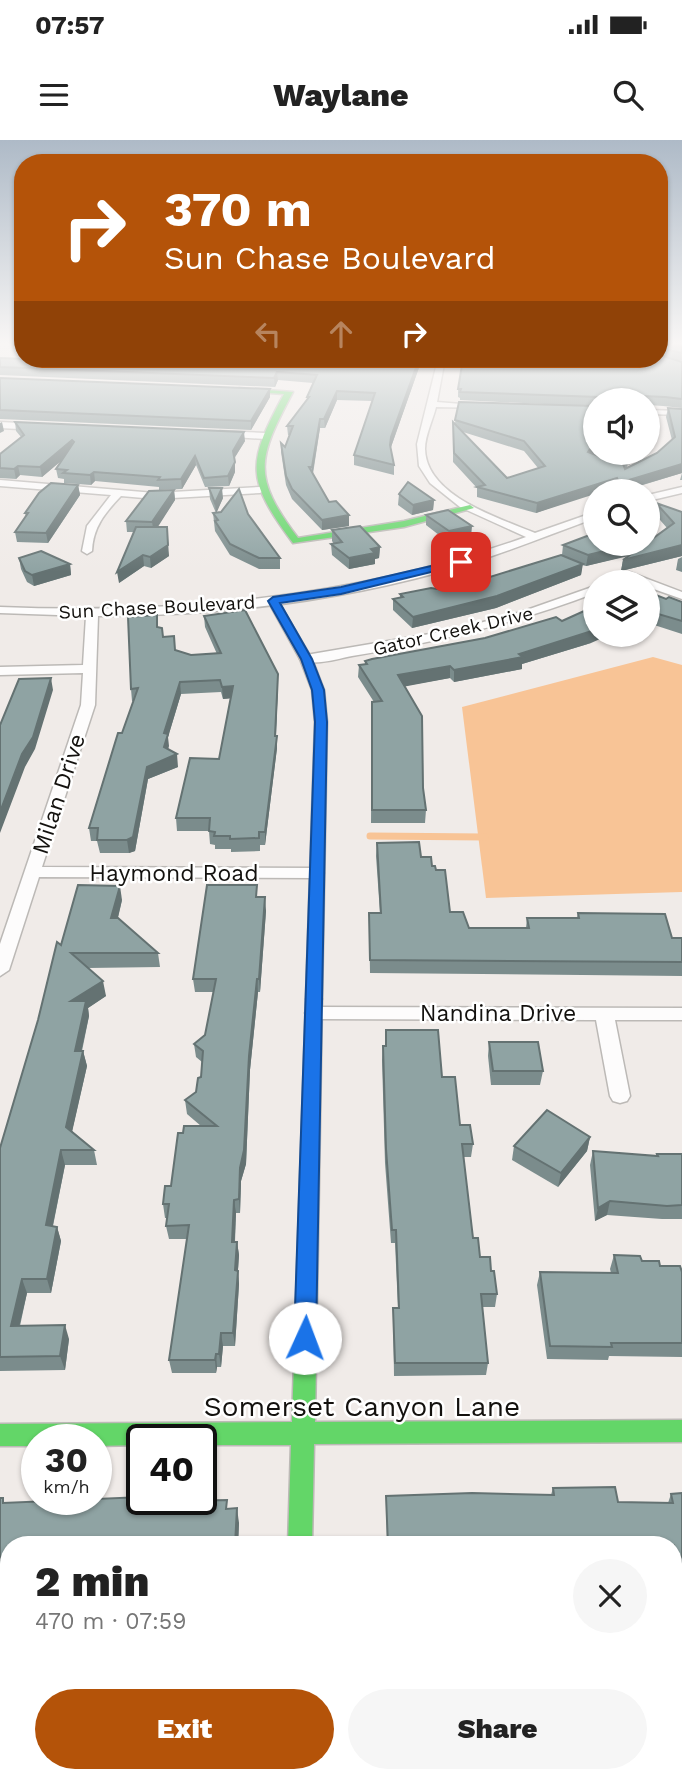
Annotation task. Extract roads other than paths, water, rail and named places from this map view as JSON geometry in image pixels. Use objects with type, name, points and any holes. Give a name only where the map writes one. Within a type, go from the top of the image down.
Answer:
[{"type":"street","points":[[274,419],[256,459],[260,490],[296,541],[404,524],[470,508]]},
{"type":"street","points":[[429,419],[421,449],[424,470],[436,485],[470,508],[535,537]]},
{"type":"street","points":[[0,425],[53,427]]},
{"type":"street","points":[[214,434],[265,436]]},
{"type":"street","points":[[0,483],[118,494],[189,496],[260,490]]},
{"type":"street","points":[[660,495],[682,490]]},
{"type":"street","points":[[87,551],[89,527],[118,494]]},
{"type":"street","name":"Sun Chase Boulevard","points":[[0,610],[92,613],[157,611],[273,601],[407,577],[461,562],[583,519]]},
{"type":"street","points":[[660,588],[682,596]]},
{"type":"street","name":"Gator Creek Drive","points":[[306,659],[430,640],[501,623],[583,593]]},
{"type":"street","points":[[273,601],[306,659],[318,690],[321,722],[300,1536]]},
{"type":"street","name":"Milan Drive","points":[[0,970],[88,705],[92,613]]},
{"type":"street","points":[[0,671],[89,669]]},
{"type":"street","name":"Haymond Road","points":[[33,872],[316,873]]},
{"type":"street","name":"Nandina Drive","points":[[314,1013],[682,1014]]},
{"type":"street","points":[[604,1014],[620,1096]]},
{"type":"street","name":"Somerset Canyon Lane","points":[[0,1435],[682,1431]]},
{"type":"waterway","points":[[370,836],[485,837]]}]
